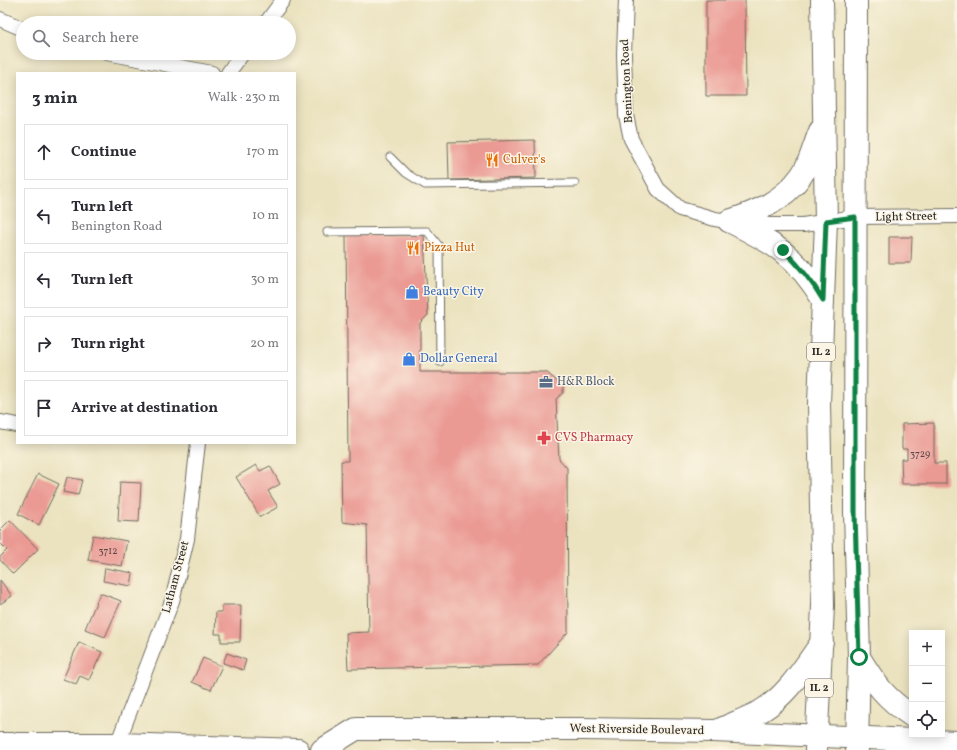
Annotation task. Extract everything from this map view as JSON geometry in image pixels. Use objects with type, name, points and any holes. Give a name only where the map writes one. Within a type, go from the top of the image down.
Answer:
[{"type":"main road","name":"IL 2","points":[[816,742],[822,642],[819,404],[826,221],[822,0]]},
{"type":"main road","points":[[856,0],[855,512],[859,657],[857,744]]},
{"type":"main road","points":[[729,221],[767,207],[784,195],[802,176],[824,118]]},
{"type":"main road","points":[[729,221],[766,239],[783,250],[814,284],[823,300]]},
{"type":"main road","points":[[714,732],[757,713],[779,698],[789,688],[822,642]]},
{"type":"main road","points":[[859,657],[879,689],[893,703],[909,714]]},
{"type":"main road","name":"West Riverside Boulevard","points":[[322,750],[356,729],[583,729],[714,732],[816,742],[857,744],[957,742]]},
{"type":"main road","points":[[945,731],[957,736]]},
{"type":"main road","points":[[0,744],[298,750]]},
{"type":"street","points":[[271,16],[283,0]]},
{"type":"street","name":"Benington Road","points":[[626,0],[624,54],[626,115],[631,139],[658,189],[680,209],[729,221],[773,225],[803,225],[855,217]]},
{"type":"street","points":[[0,19],[16,26]]},
{"type":"street","points":[[144,60],[207,72]]},
{"type":"street","points":[[229,72],[238,60]]},
{"type":"street","name":"Light Street","points":[[855,217],[957,216]]},
{"type":"street","points":[[0,422],[16,425]]},
{"type":"street","name":"Latham Street","points":[[116,747],[172,601],[187,539],[195,444]]},
{"type":"lane","points":[[390,157],[406,173],[425,185],[575,183]]},
{"type":"lane","points":[[327,232],[427,231],[438,246],[440,362]]},
{"type":"building","points":[[706,0],[745,0],[746,96],[706,96]]},
{"type":"building","name":"Culver's","points":[[535,140],[536,178],[449,180],[448,142]]},
{"type":"building","points":[[346,235],[424,235],[428,315],[420,323],[420,372],[546,372],[563,386],[563,393],[556,399],[559,459],[567,468],[568,632],[538,665],[348,669],[346,633],[369,632],[367,525],[342,522],[341,461],[348,461]]},
{"type":"building","points":[[889,237],[912,237],[911,263],[889,263]]},
{"type":"building","points":[[934,423],[934,463],[946,463],[946,484],[902,484],[901,459],[907,459],[907,449],[902,449],[902,424]]},
{"type":"building","points":[[256,465],[260,471],[270,466],[280,484],[268,491],[278,507],[260,517],[236,477]]},
{"type":"building","points":[[38,474],[59,484],[39,525],[18,514]]},
{"type":"building","points":[[67,477],[82,480],[78,495],[63,492]]},
{"type":"building","points":[[120,482],[141,483],[139,522],[118,521]]},
{"type":"building","points":[[10,520],[38,549],[13,574],[0,560],[0,557],[7,550],[0,543],[0,530]]},
{"type":"building","points":[[93,535],[127,541],[122,566],[88,560]]},
{"type":"building","points":[[105,568],[133,573],[131,586],[103,581]]},
{"type":"building","points":[[0,580],[12,596],[0,604]]},
{"type":"building","points":[[100,593],[121,601],[105,637],[85,629]]},
{"type":"building","points":[[222,605],[241,605],[240,642],[221,642],[221,634],[215,634],[216,612],[222,612]]},
{"type":"building","points":[[79,642],[102,652],[89,680],[80,676],[76,684],[63,679]]},
{"type":"building","points":[[227,653],[246,660],[243,670],[223,663]]},
{"type":"building","points":[[203,658],[222,666],[211,690],[192,682]]},
{"type":"place","name":"Culver's","points":[[492,160]]},
{"type":"place","name":"Pizza Hut","points":[[413,248]]},
{"type":"place","name":"Beauty City","points":[[412,292]]},
{"type":"place","name":"Dollar General","points":[[409,359]]},
{"type":"place","name":"H&R Block","points":[[546,382]]},
{"type":"place","name":"CVS Pharmacy","points":[[544,438]]},
{"type":"route","points":[[783,250],[814,284],[823,300],[826,221],[855,217],[855,512],[859,657]]}]
